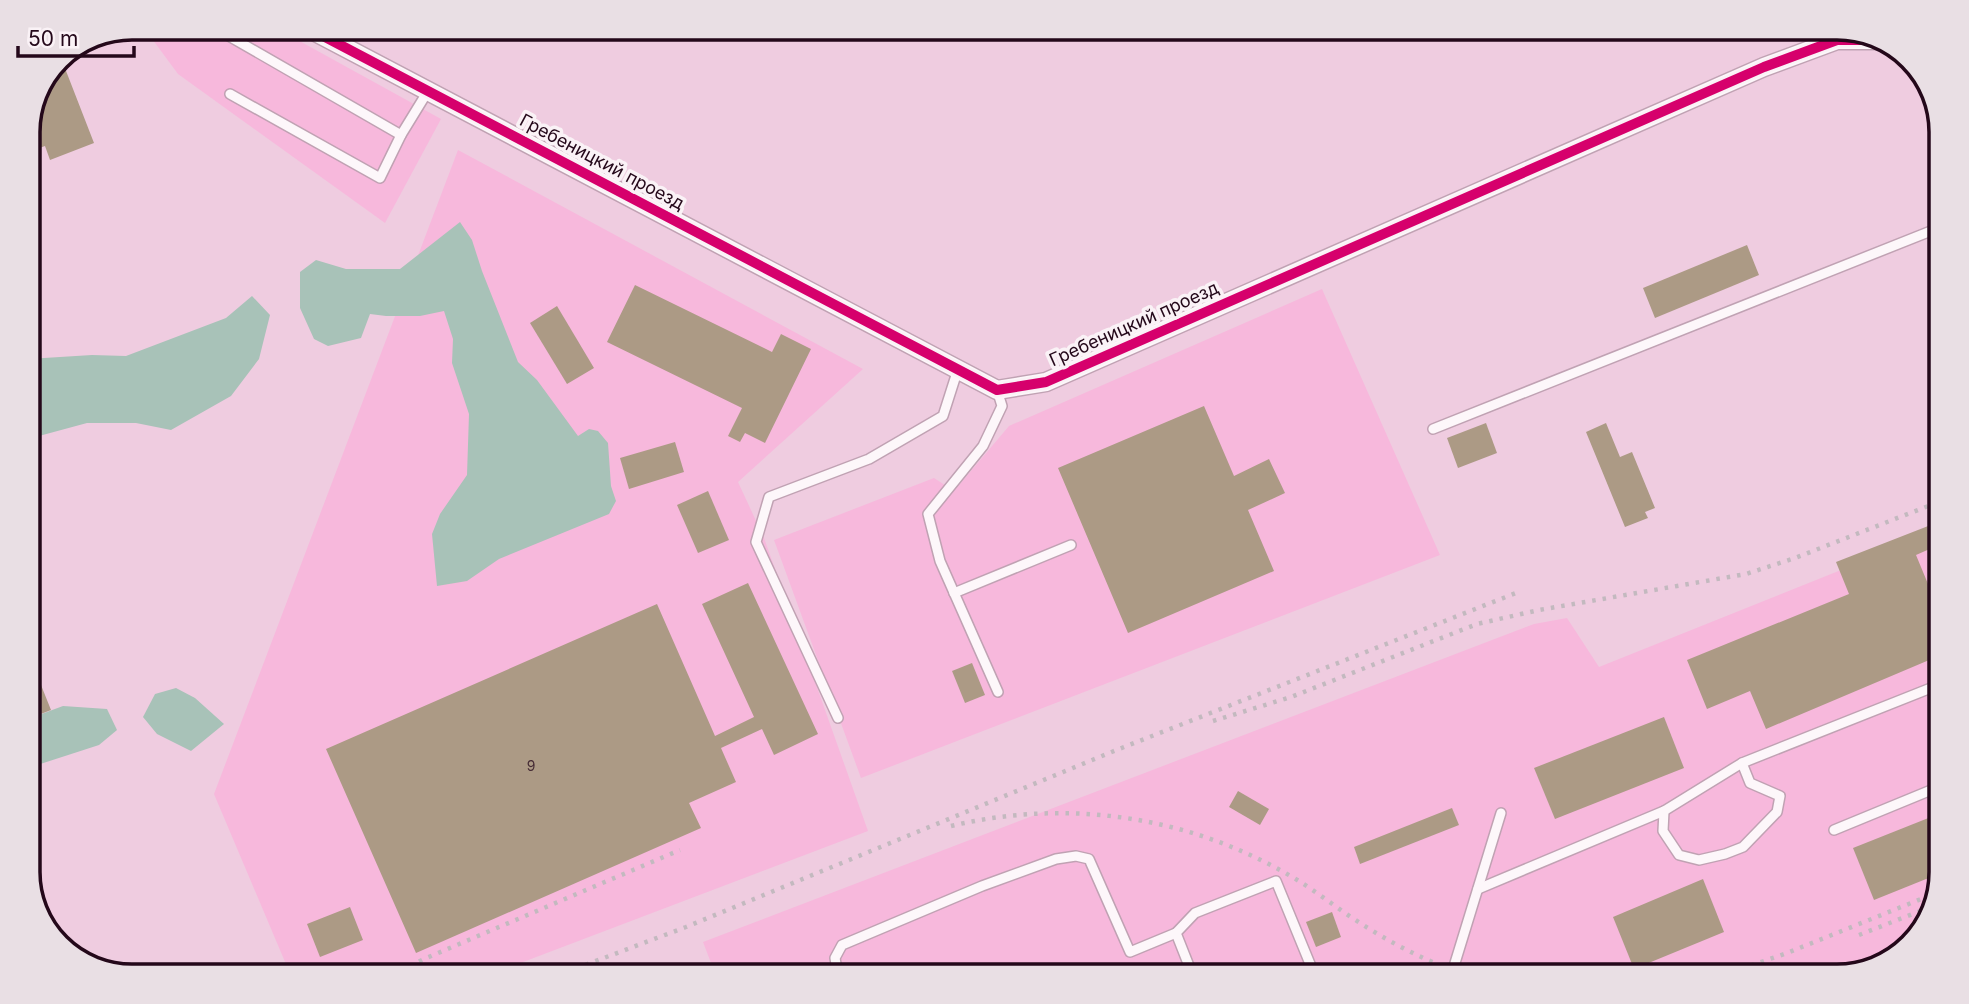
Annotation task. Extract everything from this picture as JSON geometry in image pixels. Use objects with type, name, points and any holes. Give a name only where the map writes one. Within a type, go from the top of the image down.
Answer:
[{"type":"street","name":"Гребеницкий проезд","points":[[331,40],[997,390],[1046,382],[1764,67],[1837,40]]},
{"type":"lane","points":[[236,40],[401,135]]},
{"type":"lane","points":[[230,94],[380,178],[401,135],[428,91]]},
{"type":"lane","points":[[1433,429],[1929,232]]},
{"type":"lane","points":[[838,718],[756,542],[769,497],[869,459],[943,416],[958,369]]},
{"type":"lane","points":[[997,390],[1002,407],[983,446],[928,514],[940,561],[998,692]]},
{"type":"lane","points":[[954,593],[1071,545]]},
{"type":"lane","points":[[1479,888],[1664,811],[1742,764],[1929,689]]},
{"type":"lane","points":[[1664,811],[1663,831],[1679,855],[1699,860],[1743,847],[1777,812],[1780,796],[1750,783],[1742,764]]},
{"type":"lane","points":[[1833,830],[1929,791]]},
{"type":"lane","points":[[1455,964],[1501,813]]},
{"type":"lane","points":[[836,964],[835,958],[842,945],[982,886],[1056,859],[1076,856],[1089,859],[1130,952],[1176,933],[1195,913],[1276,881],[1310,964]]},
{"type":"lane","points":[[1176,933],[1188,964]]},
{"type":"shaded area","points":[[153,40],[298,40],[441,119],[385,223],[178,74]]},
{"type":"shaded area","points":[[458,150],[863,369],[738,482],[764,538],[868,831],[518,964],[286,964],[214,794]]},
{"type":"shaded area","points":[[1322,289],[1440,555],[861,778],[774,540],[934,478],[954,491],[1009,426]]},
{"type":"shaded area","points":[[1929,535],[1929,871],[1924,901],[1906,932],[1893,945],[1872,957],[1836,964],[711,964],[703,942],[1534,624],[1567,618],[1599,667]]},
{"type":"green space","points":[[460,222],[472,240],[518,362],[537,380],[578,436],[589,429],[598,431],[608,443],[611,486],[616,501],[609,514],[499,559],[467,581],[437,586],[432,534],[440,514],[467,475],[469,414],[452,363],[453,339],[444,311],[420,316],[370,314],[361,338],[328,346],[314,339],[300,308],[300,272],[316,260],[346,269],[400,269]]},
{"type":"green space","points":[[252,296],[270,315],[259,359],[231,396],[171,430],[136,423],[87,423],[40,436],[40,358],[126,356],[226,318]]},
{"type":"green space","points":[[176,688],[195,698],[224,724],[191,751],[157,734],[143,717],[155,694]]},
{"type":"green space","points":[[63,706],[107,709],[117,730],[99,745],[40,764],[40,715]]},
{"type":"building","points":[[65,69],[94,143],[50,160],[45,146],[40,148],[43,109],[56,81]]},
{"type":"building","points":[[1747,245],[1759,275],[1655,318],[1643,288]]},
{"type":"building","points":[[635,285],[772,352],[781,334],[811,349],[765,443],[745,433],[740,442],[728,436],[742,408],[607,342]]},
{"type":"building","points":[[557,306],[594,368],[567,384],[530,323]]},
{"type":"building","points":[[1204,406],[1234,476],[1269,459],[1285,493],[1248,510],[1274,571],[1128,633],[1058,468]]},
{"type":"building","points":[[1486,423],[1497,453],[1458,468],[1447,438]]},
{"type":"building","points":[[1606,423],[1620,457],[1632,452],[1655,508],[1645,512],[1648,518],[1625,527],[1586,432]]},
{"type":"building","points":[[675,442],[684,472],[629,489],[620,458]]},
{"type":"building","points":[[708,491],[729,540],[698,553],[677,505]]},
{"type":"building","points":[[1929,526],[1929,549],[1916,555],[1929,584],[1929,660],[1766,729],[1750,691],[1707,709],[1687,660],[1849,594],[1836,562]]},
{"type":"building","points":[[748,583],[818,734],[774,755],[762,729],[721,748],[736,782],[689,803],[701,828],[416,953],[326,749],[657,604],[715,736],[754,717],[702,604]]},
{"type":"building","points":[[972,663],[985,695],[965,703],[952,671]]},
{"type":"building","points":[[40,682],[51,710],[40,714]]},
{"type":"building","points":[[1664,717],[1684,768],[1555,819],[1534,768]]},
{"type":"building","points":[[1238,791],[1269,809],[1260,825],[1229,807]]},
{"type":"building","points":[[1452,808],[1459,825],[1360,864],[1354,847]]},
{"type":"building","points":[[1929,818],[1928,878],[1874,900],[1853,848]]},
{"type":"building","points":[[1703,879],[1724,932],[1646,964],[1632,964],[1613,917]]},
{"type":"building","points":[[350,907],[363,940],[320,957],[307,924]]},
{"type":"building","points":[[1332,912],[1341,937],[1316,947],[1306,922]]},
{"type":"railway","points":[[1213,721],[1291,697],[1477,624],[1539,610],[1746,574],[1795,558],[1929,506]]},
{"type":"railway","points":[[588,964],[686,927],[1119,749],[1516,593]]},
{"type":"railway","points":[[951,826],[1039,814],[1084,814],[1127,818],[1171,827],[1254,857],[1294,878],[1392,942],[1438,964]]},
{"type":"railway","points":[[414,964],[680,850]]},
{"type":"railway","points":[[1755,964],[1925,897]]},
{"type":"railway","points":[[1859,935],[1919,911]]},
{"type":"cycle path","points":[[331,40],[997,390],[1046,382],[1764,67],[1837,40]]}]
